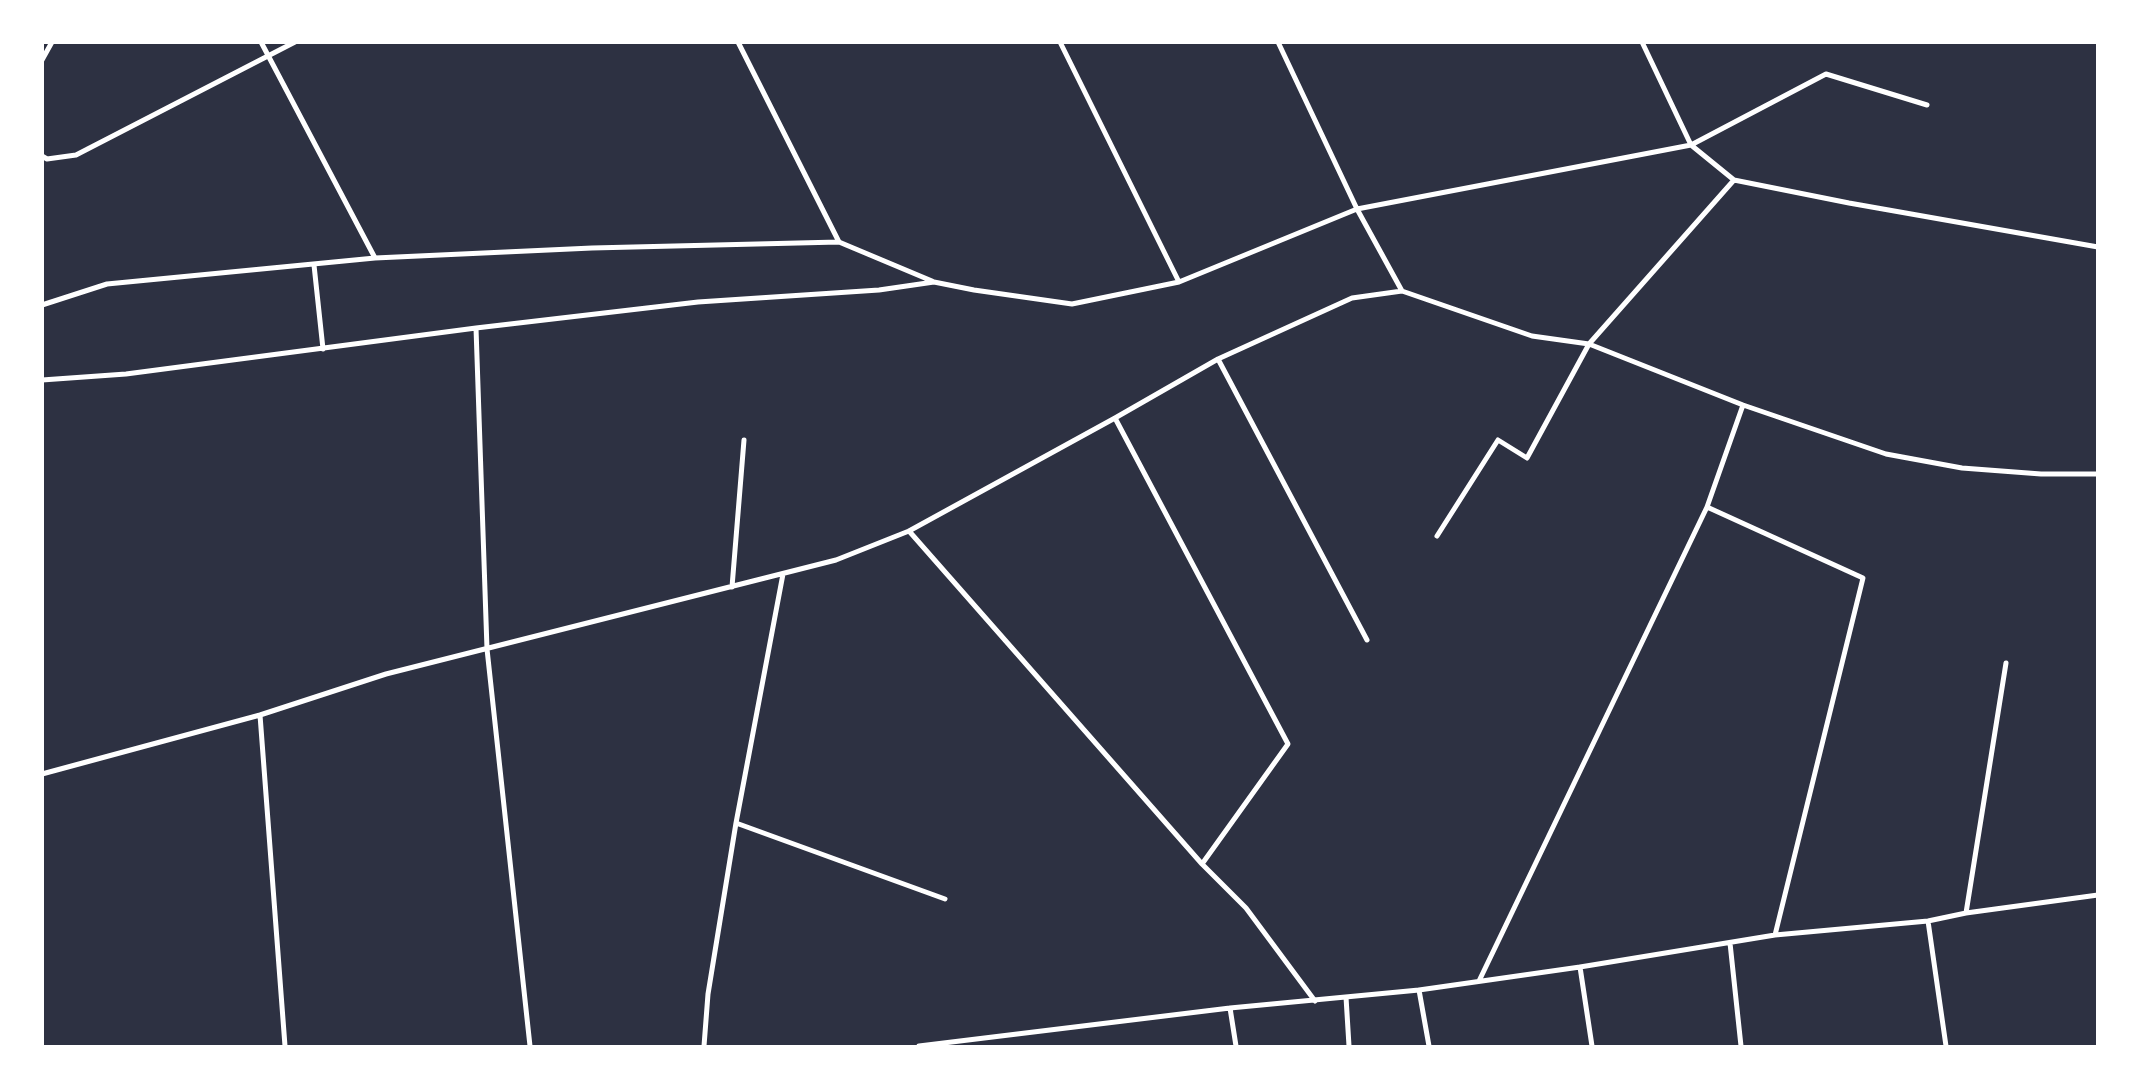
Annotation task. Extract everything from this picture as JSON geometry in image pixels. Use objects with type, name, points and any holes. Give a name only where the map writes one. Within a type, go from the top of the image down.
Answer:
[{"type":"street","points":[[42,60],[52,42]]},
{"type":"street","points":[[261,42],[375,258]]},
{"type":"street","points":[[42,156],[47,160],[76,155],[295,42]]},
{"type":"street","points":[[738,42],[839,242]]},
{"type":"street","points":[[1060,42],[1179,282]]},
{"type":"street","points":[[1278,42],[1357,209],[1402,290]]},
{"type":"street","points":[[1642,42],[1691,145],[1734,180],[1849,203],[2098,247]]},
{"type":"street","points":[[42,304],[107,284],[375,258],[592,248],[839,242],[934,282],[974,290],[1072,304],[1179,282],[1357,209],[1691,145],[1826,74],[1927,105]]},
{"type":"street","points":[[1437,536],[1498,440],[1527,458],[1589,344],[1734,180]]},
{"type":"street","points":[[314,265],[323,349]]},
{"type":"street","points":[[42,380],[126,374],[476,328],[698,302],[879,290],[934,282]]},
{"type":"street","points":[[42,774],[260,715],[386,674],[836,560],[909,531],[1218,359],[1352,298],[1402,290],[1532,336],[1589,344],[1743,405],[1896,456],[1962,468],[2041,474],[2098,474]]},
{"type":"street","points":[[476,328],[487,649],[530,1046]]},
{"type":"street","points":[[1218,359],[1367,640]]},
{"type":"street","points":[[1479,981],[1708,507],[1743,405]]},
{"type":"street","points":[[1115,418],[1288,744],[1202,864]]},
{"type":"street","points":[[732,587],[744,440]]},
{"type":"street","points":[[1708,507],[1863,578],[1775,935]]},
{"type":"street","points":[[909,531],[1202,864],[1246,908],[1315,1001]]},
{"type":"street","points":[[704,1046],[708,994],[736,823],[783,574]]},
{"type":"street","points":[[1966,912],[2006,663]]},
{"type":"street","points":[[260,715],[285,1046]]},
{"type":"street","points":[[736,823],[945,899]]},
{"type":"street","points":[[919,1046],[1230,1008],[1419,990],[1580,968],[1775,935],[1928,920],[1966,912],[2098,895]]},
{"type":"street","points":[[1928,920],[1946,1046]]},
{"type":"street","points":[[1730,943],[1741,1046]]},
{"type":"street","points":[[1580,968],[1592,1046]]},
{"type":"street","points":[[1419,990],[1429,1046]]},
{"type":"street","points":[[1346,997],[1349,1046]]},
{"type":"street","points":[[1230,1008],[1236,1046]]}]
